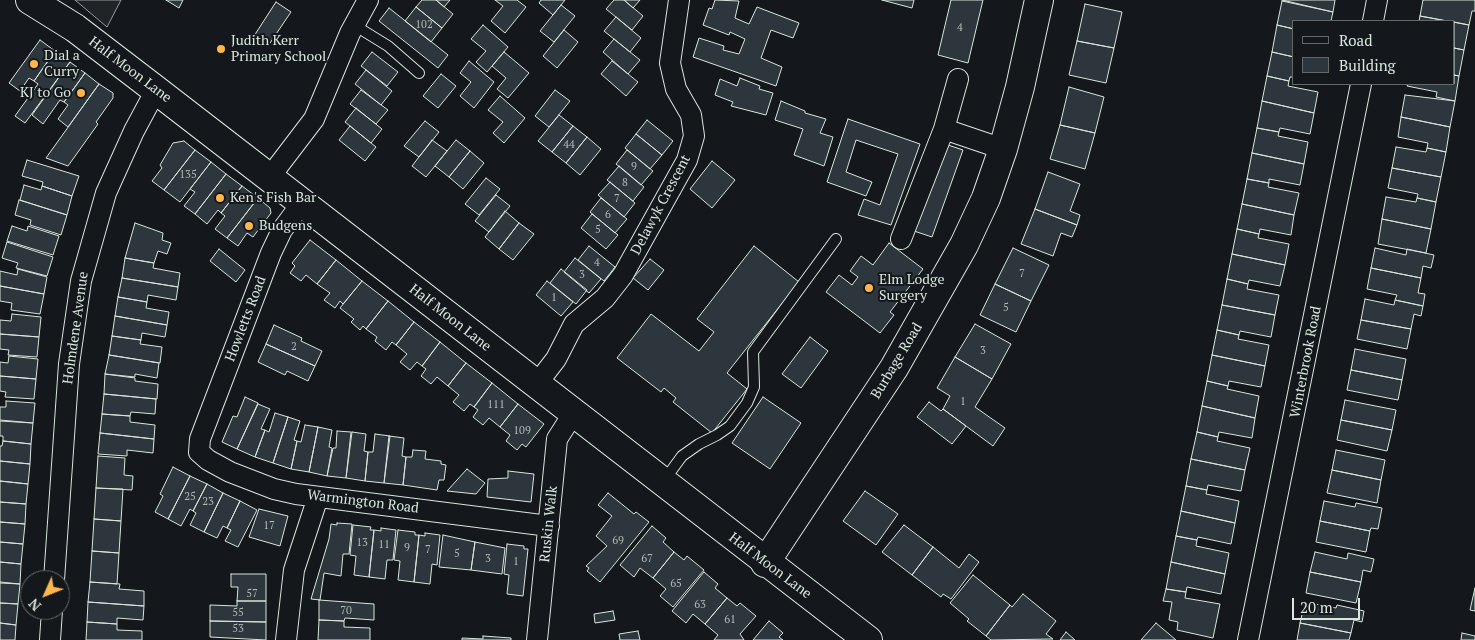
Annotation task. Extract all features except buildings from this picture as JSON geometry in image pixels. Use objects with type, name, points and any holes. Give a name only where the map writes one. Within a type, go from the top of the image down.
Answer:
[{"type":"main road","name":"Half Moon Lane","points":[[30,0],[74,28],[156,90],[868,640]]},
{"type":"main road","name":"Burbage Road","points":[[765,562],[852,434],[899,360],[964,245],[986,198],[1004,149],[1039,0]]},
{"type":"street","points":[[269,178],[314,119],[354,25],[368,0]]},
{"type":"street","name":"Delawyk Crescent","points":[[536,384],[556,359],[574,324],[606,298],[623,275],[687,160],[694,136],[691,115],[676,89],[670,63],[679,0]]},
{"type":"street","points":[[1373,20],[1377,0]]},
{"type":"street","points":[[901,239],[944,129],[958,79]]},
{"type":"street","name":"Winterbrook Road","points":[[1248,640],[1361,85]]},
{"type":"street","name":"Holmdene Avenue","points":[[55,570],[69,364],[81,280],[106,193],[134,131],[156,90]]},
{"type":"street","points":[[944,129],[1004,149]]},
{"type":"street","name":"Howletts Road","points":[[200,439],[271,253],[282,230],[302,203]]},
{"type":"street","name":"Ruskin Walk","points":[[537,640],[558,432],[573,414]]},
{"type":"street","name":"Warmington Road","points":[[200,439],[199,452],[208,460],[230,472],[274,489],[318,498],[549,526]]},
{"type":"street","points":[[286,640],[294,570],[318,498]]},
{"type":"street","points":[[50,640],[51,620]]},
{"type":"lane","points":[[354,25],[388,46],[419,73]]},
{"type":"lane","points":[[663,483],[682,456],[698,444],[717,436],[730,426],[747,403],[754,388],[753,352],[836,239]]},
{"type":"shaded area","points":[[75,0],[121,0],[107,27]]},
{"type":"place","name":"Judith Kerr Primary School","points":[[221,49]]},
{"type":"place","name":"Dial a Curry","points":[[34,64]]},
{"type":"place","name":"KJ to Go","points":[[81,93]]},
{"type":"place","name":"Ken's Fish Bar","points":[[220,198]]},
{"type":"place","name":"Budgens","points":[[249,226]]},
{"type":"place","name":"Elm Lodge Surgery","points":[[869,288]]}]
